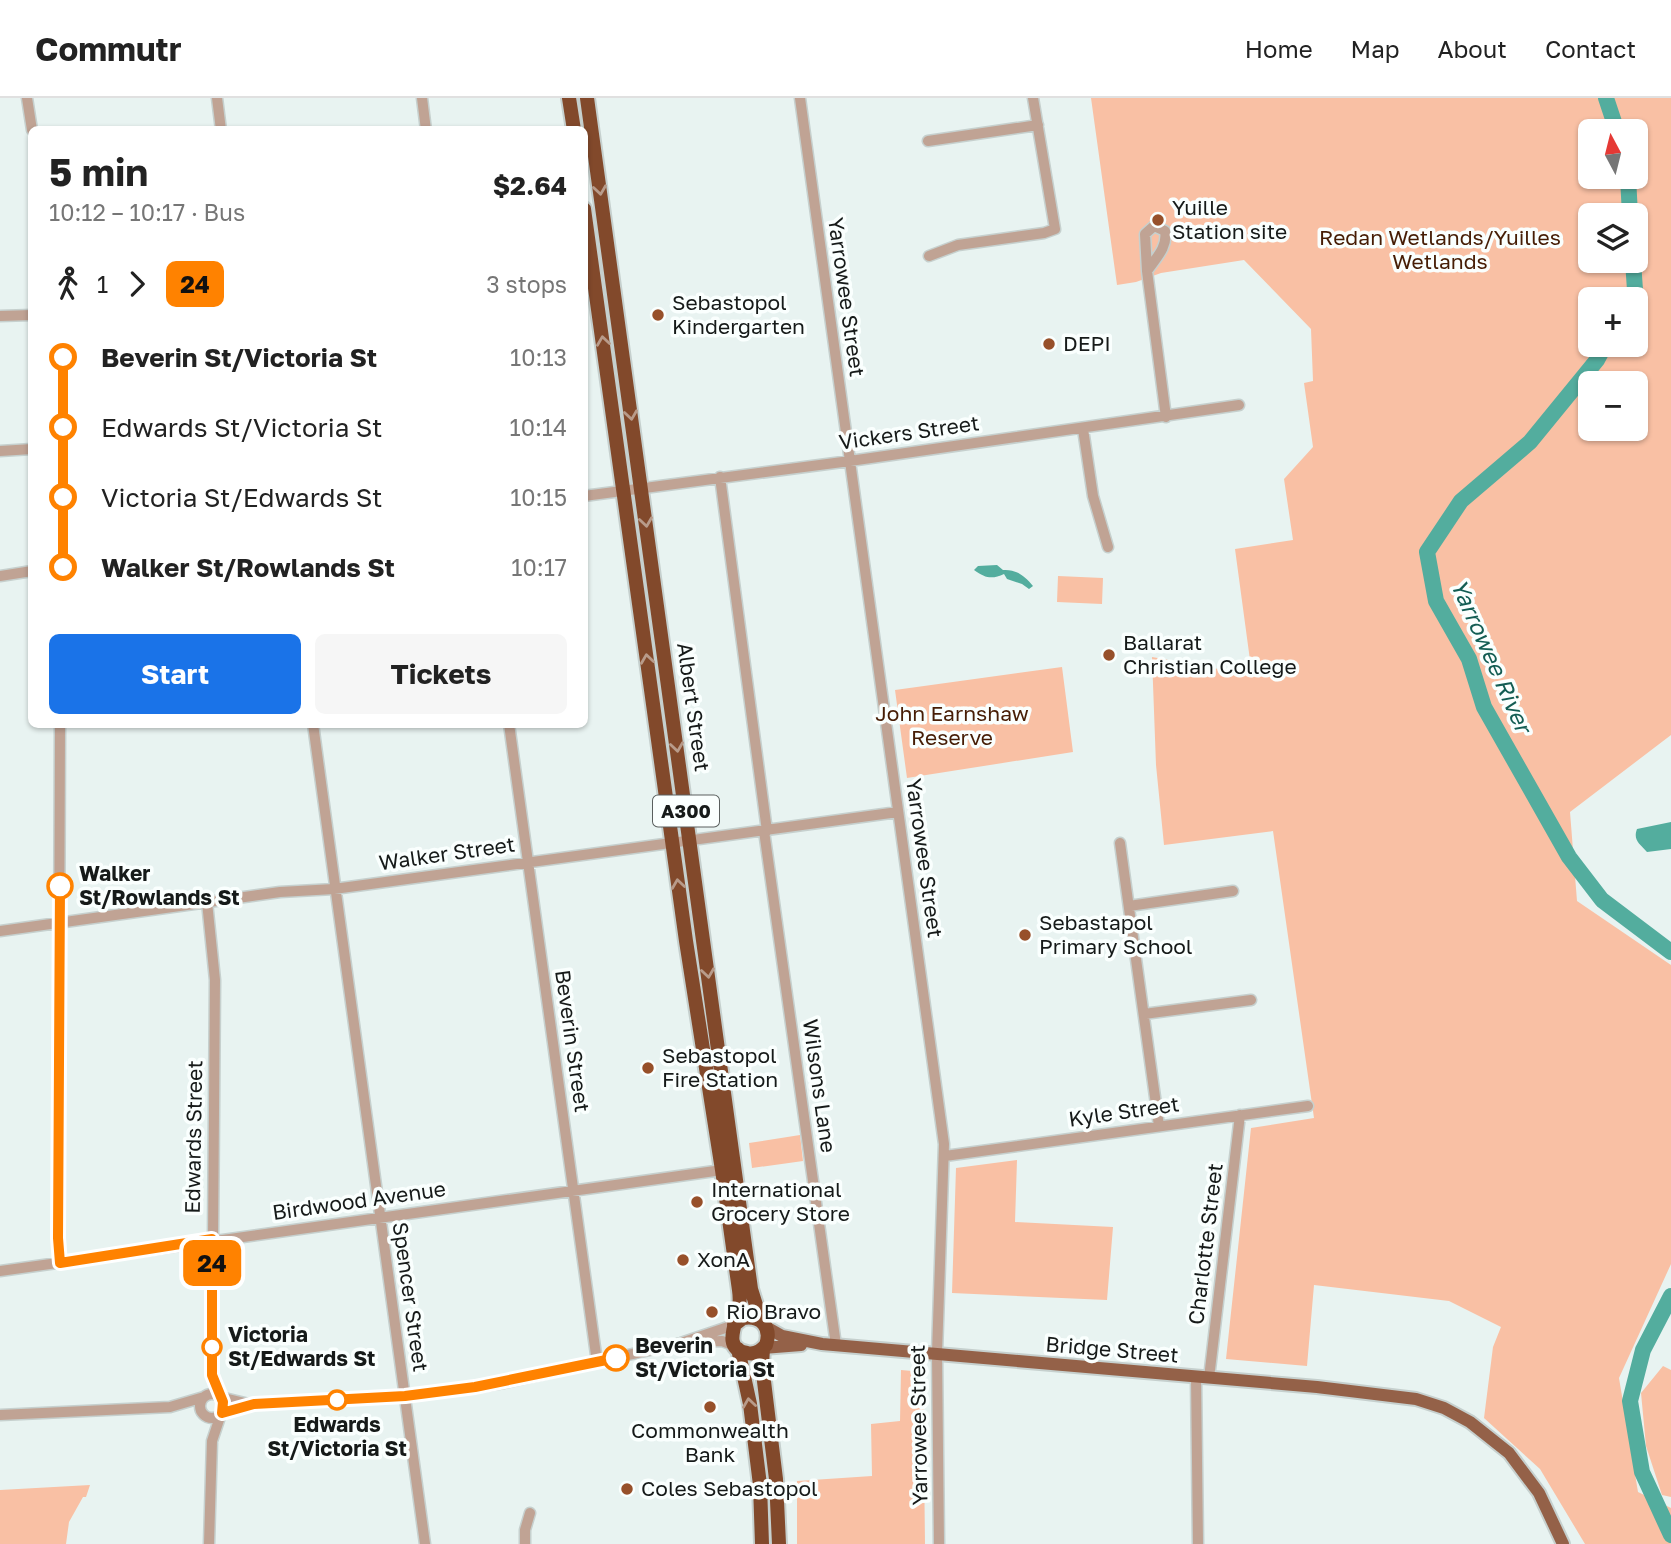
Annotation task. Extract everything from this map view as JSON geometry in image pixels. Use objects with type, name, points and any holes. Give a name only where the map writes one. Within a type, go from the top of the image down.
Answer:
[{"type":"highway","points":[[569,98],[573,126]]},
{"type":"highway","name":"Albert Street","points":[[587,98],[751,1289],[764,1324]]},
{"type":"highway","name":"Albert Street","points":[[588,238],[672,843],[740,1296],[734,1325]]},
{"type":"highway","points":[[762,1544],[760,1485],[746,1381],[732,1338],[734,1325],[747,1317],[764,1324],[768,1340],[763,1348],[762,1365],[776,1479],[779,1544]]},
{"type":"highway","points":[[736,1348],[752,1354],[763,1348]]},
{"type":"main road","points":[[764,1324],[782,1336],[822,1344]]},
{"type":"main road","name":"Bridge Street","points":[[822,1344],[1399,1395],[1430,1403],[1470,1422],[1496,1441],[1514,1459],[1530,1479],[1563,1544]]},
{"type":"main road","points":[[763,1348],[822,1344]]},
{"type":"street","points":[[27,98],[31,126]]},
{"type":"street","points":[[217,98],[220,126]]},
{"type":"street","points":[[422,98],[426,126]]},
{"type":"street","name":"Yarrowee Street","points":[[800,98],[945,1156],[937,1353],[939,1544]]},
{"type":"street","points":[[929,257],[955,245],[1044,233],[1055,229],[1033,98]]},
{"type":"street","points":[[928,141],[1038,125]]},
{"type":"street","points":[[1147,271],[1166,417]]},
{"type":"street","points":[[0,316],[28,315]]},
{"type":"street","name":"Vickers Street","points":[[588,495],[1083,429],[1239,405]]},
{"type":"street","points":[[1083,429],[1093,496],[1108,547]]},
{"type":"street","points":[[0,451],[28,449]]},
{"type":"street","name":"Wilsons Lane","points":[[720,477],[836,1345]]},
{"type":"street","points":[[0,576],[28,572]]},
{"type":"street","points":[[60,728],[60,1263]]},
{"type":"street","name":"Spencer Street","points":[[314,728],[425,1544]]},
{"type":"street","name":"Beverin Street","points":[[510,728],[597,1362]]},
{"type":"street","name":"Walker Street","points":[[0,931],[286,892],[334,889],[898,812]]},
{"type":"street","points":[[1120,843],[1159,1126]]},
{"type":"street","points":[[1129,906],[1233,891]]},
{"type":"street","name":"Edwards Street","points":[[207,902],[215,979],[212,1372],[220,1397]]},
{"type":"street","points":[[1144,1014],[1251,1000]]},
{"type":"street","name":"Kyle Street","points":[[945,1156],[1308,1105]]},
{"type":"street","name":"Charlotte Street","points":[[1198,1544],[1202,1378],[1240,1115]]},
{"type":"street","name":"Birdwood Avenue","points":[[0,1271],[212,1239],[722,1170]]},
{"type":"street","points":[[170,1407],[213,1418],[221,1413],[254,1404],[405,1396],[504,1383],[681,1343],[734,1325]]},
{"type":"street","points":[[681,1343],[722,1341],[736,1348]]},
{"type":"street","name":"Edwards Street","points":[[204,1396],[212,1372]]},
{"type":"street","points":[[0,1415],[170,1407],[211,1394],[254,1404]]},
{"type":"street","points":[[204,1396],[200,1405],[212,1441]]},
{"type":"street","points":[[209,1544],[212,1441],[224,1406],[220,1397]]},
{"type":"street","points":[[525,1544],[525,1527],[530,1513]]},
{"type":"green space","name":"Redan Wetlands/Yuilles Wetlands","points":[[1091,98],[1671,98],[1671,735],[1570,812],[1577,901],[1671,965],[1671,1264],[1619,1378],[1638,1492],[1671,1508],[1671,1544],[1585,1544],[1540,1469],[1484,1418],[1493,1347],[1501,1327],[1449,1301],[1314,1285],[1307,1366],[1226,1359],[1251,1128],[1314,1118],[1273,831],[1164,845],[1156,765],[1152,657],[1252,675],[1235,549],[1293,540],[1284,479],[1313,447],[1304,383],[1313,381],[1311,329],[1244,260],[1161,273],[1136,282],[1117,285]]},
{"type":"green space","points":[[1058,576],[1103,578],[1102,604],[1057,602]]},
{"type":"green space","name":"John Earnshaw Reserve","points":[[1062,667],[1073,752],[907,778],[895,690]]},
{"type":"green space","points":[[800,1135],[803,1161],[752,1168],[749,1143]]},
{"type":"green space","points":[[1017,1160],[1015,1222],[1113,1227],[1107,1300],[952,1293],[956,1168]]},
{"type":"green space","points":[[1663,1366],[1671,1370],[1671,1497],[1662,1495],[1646,1446],[1641,1393]]},
{"type":"green space","points":[[901,1370],[923,1372],[925,1544],[797,1544],[797,1481],[872,1476],[871,1424],[900,1421]]},
{"type":"green space","points":[[90,1485],[86,1497],[83,1497],[69,1522],[66,1544],[0,1544],[0,1490]]},
{"type":"shaded area","points":[[997,565],[1003,570],[1020,574],[1033,586],[1029,589],[1007,579],[1004,574],[989,577],[974,570],[978,566]]},
{"type":"shaded area","points":[[1671,822],[1671,849],[1647,852],[1638,841],[1637,829]]},
{"type":"waterway","name":"Yarrowee River","points":[[1606,98],[1613,119]]},
{"type":"waterway","name":"Yarrowee River","points":[[1629,189],[1629,203]]},
{"type":"waterway","name":"Yarrowee River","points":[[1634,273],[1635,287]]},
{"type":"waterway","name":"Yarrowee River","points":[[1599,357],[1530,442],[1461,501],[1427,552],[1436,601],[1469,659],[1484,707],[1569,857],[1602,900],[1671,952]]},
{"type":"waterway","name":"Yarrowee River","points":[[1671,1296],[1643,1350],[1630,1401],[1642,1472],[1671,1535]]},
{"type":"bus line","name":"24","points":[[60,886],[60,1263],[212,1239],[212,1375],[223,1402],[222,1413],[254,1404],[405,1396],[504,1383],[616,1358]]},
{"type":"place","name":"Yuille Station site","points":[[1158,220]]},
{"type":"place","name":"Sebastopol Kindergarten","points":[[658,315]]},
{"type":"place","name":"DEPI","points":[[1049,344]]},
{"type":"place","name":"Ballarat Christian College","points":[[1109,655]]},
{"type":"place","name":"Walker St/Rowlands St","points":[[60,886]]},
{"type":"place","name":"Sebastapol Primary School","points":[[1025,935]]},
{"type":"place","name":"Sebastopol Fire Station","points":[[648,1068]]},
{"type":"place","name":"International Grocery Store","points":[[697,1202]]},
{"type":"place","name":"XonA","points":[[683,1260]]},
{"type":"place","name":"Rio Bravo","points":[[712,1312]]},
{"type":"place","name":"Victoria St/Edwards St","points":[[212,1347]]},
{"type":"place","name":"Beverin St/Victoria St","points":[[616,1358]]},
{"type":"place","name":"Edwards St/Victoria St","points":[[337,1400]]},
{"type":"place","name":"Commonwealth Bank","points":[[710,1407]]},
{"type":"place","name":"Coles Sebastopol","points":[[627,1489]]}]
